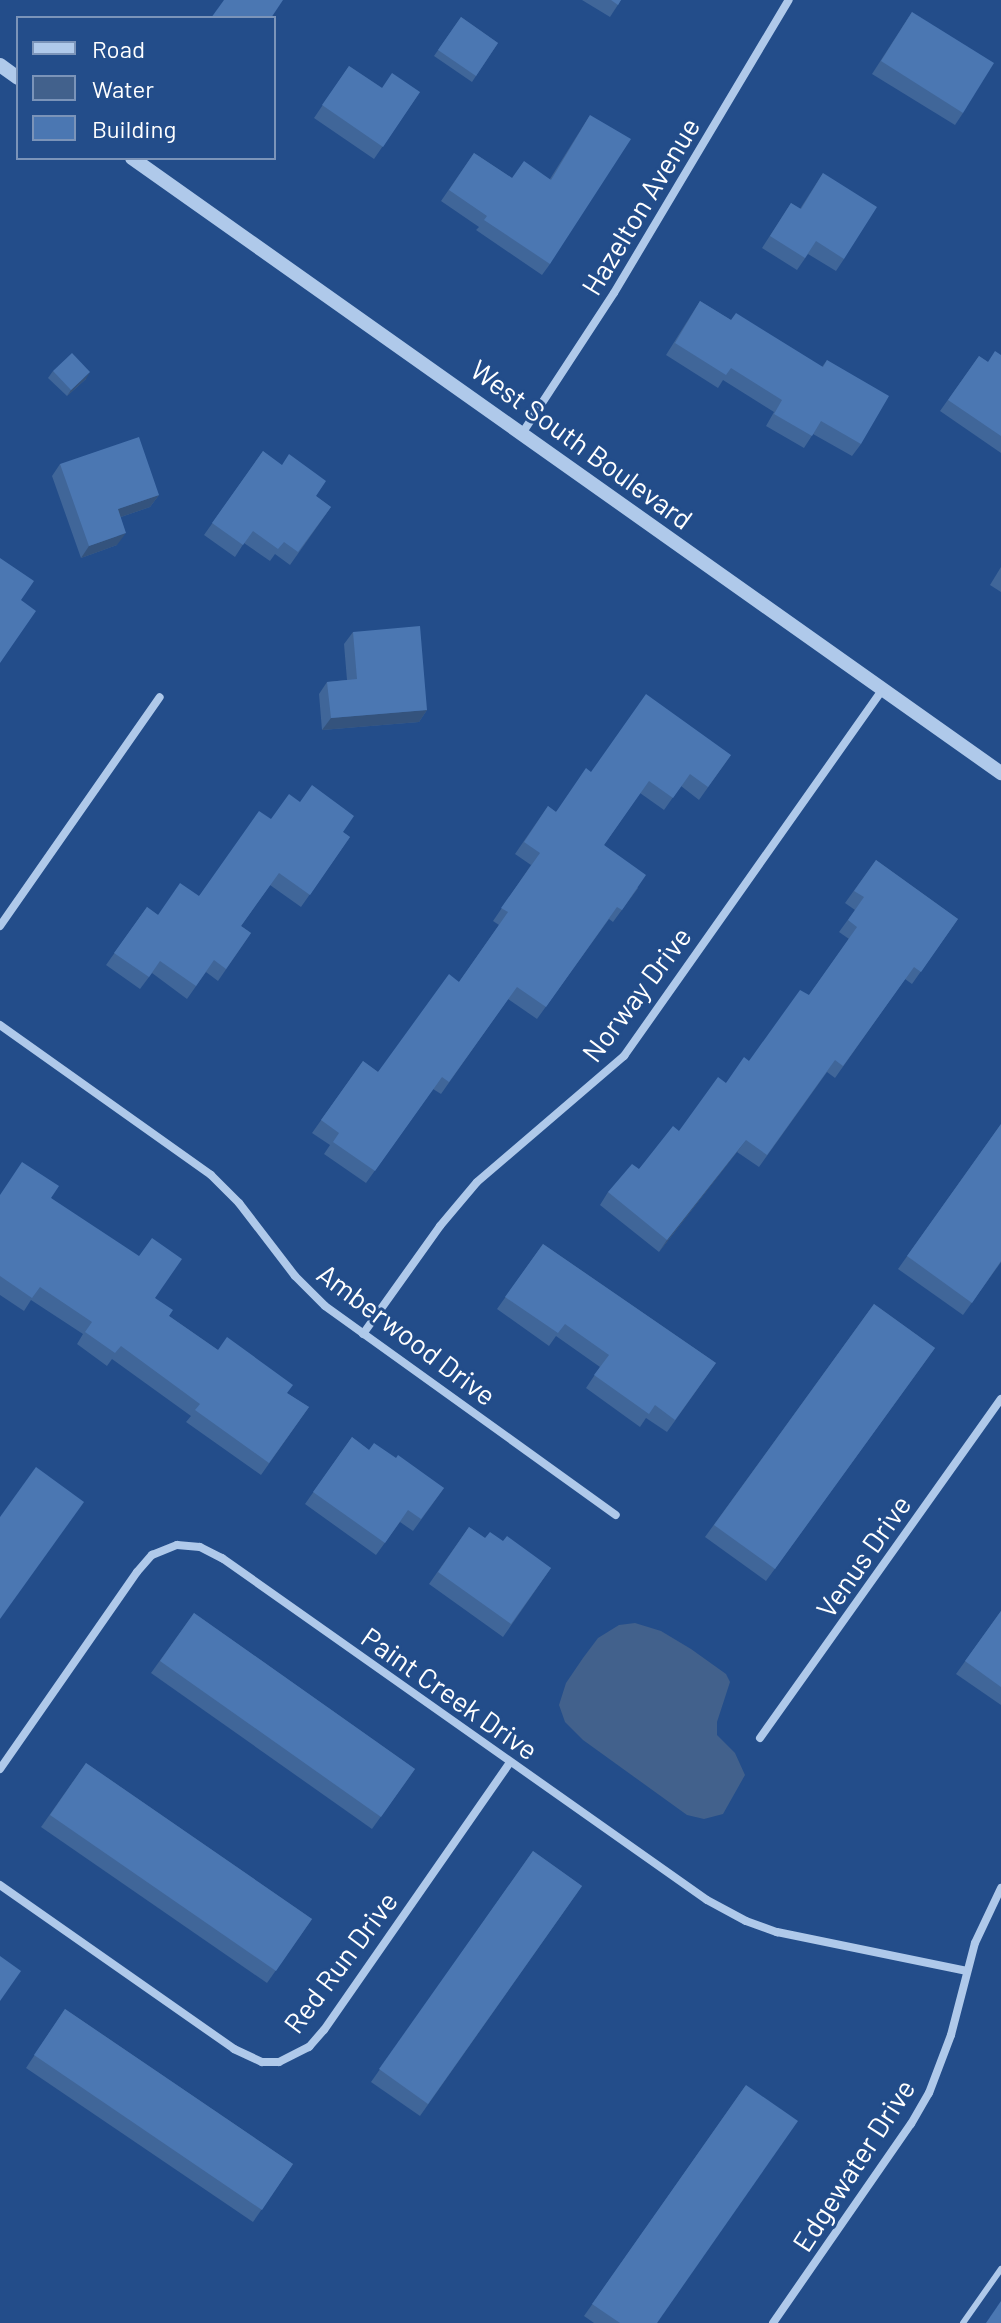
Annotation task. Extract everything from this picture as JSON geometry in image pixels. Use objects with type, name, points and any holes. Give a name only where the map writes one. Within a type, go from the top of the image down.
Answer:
[{"type":"street","name":"Hazelton Avenue","points":[[523,432],[614,293],[789,0]]},
{"type":"street","name":"West South Boulevard","points":[[135,160],[1001,773]]},
{"type":"street","name":"Norway Drive","points":[[363,1334],[477,1182],[624,1056],[882,690]]},
{"type":"street","points":[[0,926],[160,697]]},
{"type":"street","name":"Amberwood Drive","points":[[0,1025],[211,1175],[239,1203],[309,1291],[363,1334],[616,1515]]},
{"type":"street","name":"Venus Drive","points":[[760,1738],[1001,1399]]},
{"type":"street","name":"Paint Creek Drive","points":[[0,1769],[152,1555],[177,1545],[200,1547],[222,1558],[707,1900],[746,1921],[777,1932],[967,1971]]},
{"type":"street","name":"Red Run Drive","points":[[0,1885],[234,2049],[262,2062],[279,2062],[309,2047],[324,2030],[510,1762]]},
{"type":"street","name":"Edgewater Drive","points":[[773,2323],[911,2124],[929,2093],[951,2035],[975,1943],[1001,1888]]},
{"type":"lane","points":[[963,2323],[1001,2269]]},
{"type":"water","points":[[635,1623],[661,1631],[691,1649],[726,1674],[730,1682],[717,1722],[717,1735],[735,1753],[745,1775],[723,1814],[704,1819],[687,1815],[583,1740],[565,1722],[559,1705],[566,1683],[583,1658],[598,1638],[619,1625]]},
{"type":"building","points":[[224,0],[283,0],[272,16],[212,16]]},
{"type":"building","points":[[912,12],[994,63],[963,113],[881,61]]},
{"type":"building","points":[[461,17],[498,43],[476,76],[438,50]]},
{"type":"building","points":[[349,66],[382,88],[392,73],[420,92],[383,147],[322,105]]},
{"type":"building","points":[[590,115],[631,139],[550,264],[484,220],[487,216],[449,190],[474,153],[512,178],[524,161],[551,180]]},
{"type":"building","points":[[823,173],[877,207],[844,259],[816,241],[805,258],[770,236],[791,203],[801,209]]},
{"type":"building","points":[[700,301],[731,320],[736,313],[823,367],[827,360],[889,396],[861,444],[821,421],[812,436],[774,414],[782,400],[731,368],[726,375],[675,343]]},
{"type":"building","points":[[995,351],[1001,355],[1001,436],[948,400],[979,356],[988,362]]},
{"type":"building","points":[[72,353],[90,372],[71,390],[53,371]]},
{"type":"building","points":[[139,437],[159,495],[118,509],[126,533],[89,546],[60,464]]},
{"type":"building","points":[[263,451],[282,465],[289,454],[326,481],[316,496],[331,507],[298,552],[284,542],[278,549],[253,531],[243,545],[212,523]]},
{"type":"building","points":[[0,558],[34,581],[21,600],[36,611],[0,663]]},
{"type":"building","points":[[420,626],[427,710],[331,718],[327,682],[357,679],[353,632]]},
{"type":"building","points":[[646,694],[731,755],[708,787],[690,774],[673,798],[649,781],[604,845],[646,875],[622,910],[617,907],[546,1007],[517,987],[449,1082],[442,1077],[375,1171],[333,1142],[339,1133],[321,1120],[363,1061],[378,1072],[449,974],[459,982],[508,912],[501,908],[540,853],[524,842],[548,806],[556,812],[586,768],[591,772]]},
{"type":"building","points":[[312,785],[354,816],[343,832],[350,837],[310,895],[279,873],[241,926],[251,933],[226,969],[214,960],[196,986],[160,961],[149,977],[114,953],[147,907],[158,915],[180,883],[199,896],[259,811],[271,819],[289,794],[300,802]]},
{"type":"building","points":[[876,860],[958,919],[921,972],[914,967],[843,1066],[835,1060],[767,1155],[746,1140],[667,1240],[608,1192],[632,1164],[639,1169],[673,1126],[679,1131],[718,1077],[726,1083],[744,1057],[749,1061],[800,990],[809,995],[857,927],[848,920],[864,897],[854,891]]},
{"type":"building","points":[[1001,1124],[1001,1261],[972,1303],[907,1256]]},
{"type":"building","points":[[22,1162],[59,1186],[51,1198],[139,1256],[152,1238],[182,1259],[155,1298],[173,1310],[169,1316],[218,1350],[227,1337],[293,1385],[287,1393],[309,1407],[269,1463],[195,1410],[200,1404],[121,1346],[115,1353],[85,1332],[92,1322],[40,1287],[32,1298],[0,1276],[0,1195]]},
{"type":"building","points":[[543,1244],[716,1363],[675,1420],[655,1405],[649,1414],[594,1375],[609,1355],[565,1324],[558,1333],[505,1297]]},
{"type":"building","points":[[874,1304],[935,1348],[775,1569],[714,1525]]},
{"type":"building","points":[[352,1437],[369,1450],[374,1443],[396,1458],[398,1455],[444,1488],[421,1519],[408,1510],[385,1543],[313,1492]]},
{"type":"building","points":[[36,1467],[84,1502],[0,1619],[0,1517]]},
{"type":"building","points":[[469,1527],[485,1538],[490,1532],[503,1541],[507,1536],[551,1568],[511,1624],[438,1572]]},
{"type":"building","points":[[1001,1611],[1001,1687],[965,1661]]},
{"type":"building","points":[[194,1613],[415,1769],[381,1817],[160,1661]]},
{"type":"building","points":[[86,1763],[312,1919],[276,1971],[50,1815]]},
{"type":"building","points":[[533,1851],[582,1886],[428,2104],[379,2069]]},
{"type":"building","points":[[0,1956],[21,1971],[0,2001]]},
{"type":"building","points":[[65,2009],[293,2164],[262,2210],[34,2055]]},
{"type":"building","points":[[746,2085],[798,2121],[657,2323],[620,2323],[592,2304]]},
{"type":"building","points":[[1001,2301],[1001,2323],[986,2323]]}]
